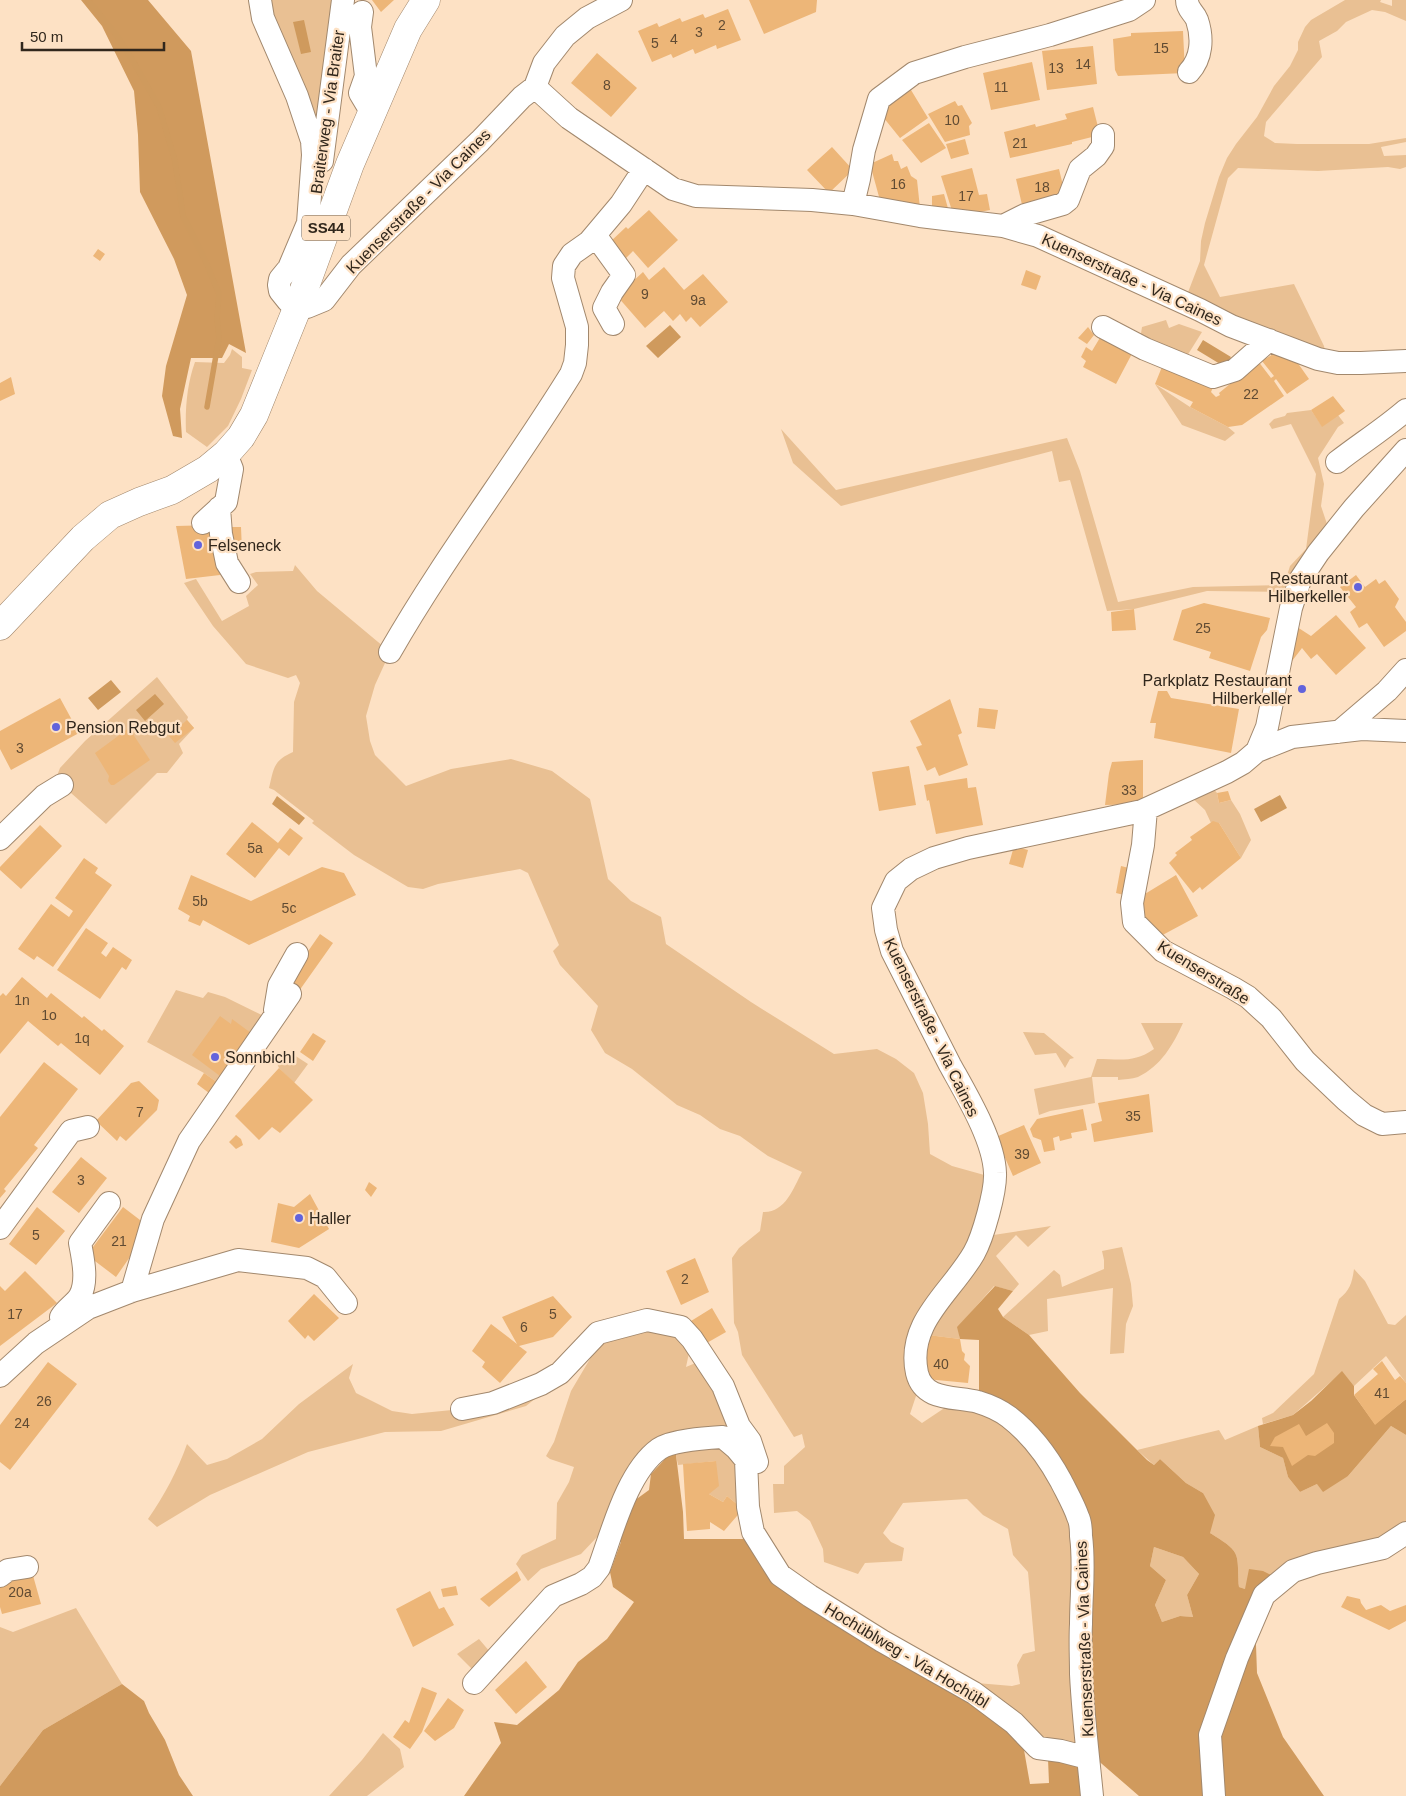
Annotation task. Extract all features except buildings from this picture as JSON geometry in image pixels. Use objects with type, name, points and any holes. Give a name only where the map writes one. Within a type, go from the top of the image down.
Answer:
[{"type":"main road","name":"SS44","points":[[0,626],[83,538],[110,516],[139,502],[172,490],[208,469],[226,454],[241,437],[254,415],[298,306],[350,164],[408,29],[426,0]]},
{"type":"street","name":"Braiterweg - Via Braiter","points":[[260,0],[263,18],[296,96],[312,141],[313,155],[308,223]]},
{"type":"street","name":"Braiterweg - Via Braiter","points":[[298,306],[283,297],[279,285],[280,279],[289,268],[308,223],[320,179],[343,0]]},
{"type":"street","name":"Kuenserstraße - Via Caines","points":[[298,306],[307,307],[324,300],[351,264],[473,147],[522,97],[535,87],[544,63],[564,36],[587,18],[621,0]]},
{"type":"street","points":[[853,204],[864,150],[879,99],[914,74],[965,57],[1059,33],[1130,10],[1144,0]]},
{"type":"street","points":[[1187,0],[1187,7],[1197,19],[1201,39],[1200,55],[1189,72]]},
{"type":"street","points":[[362,12],[360,27],[366,76],[360,93],[372,113]]},
{"type":"street","name":"Kuenserstraße - Via Caines","points":[[535,87],[569,118],[673,189],[696,196],[812,200],[853,204],[920,216],[1003,226],[1038,236],[1231,326],[1318,360],[1338,363],[1406,361]]},
{"type":"street","points":[[1003,226],[1024,216],[1063,204],[1068,200],[1080,169],[1096,156],[1103,146],[1103,135]]},
{"type":"street","points":[[390,652],[407,621],[571,374],[577,346],[577,328],[564,278],[564,266],[572,254],[589,242],[621,204],[644,169]]},
{"type":"street","points":[[595,235],[624,275],[604,308],[613,324]]},
{"type":"street","points":[[1103,327],[1145,349],[1213,377],[1235,370],[1269,340]]},
{"type":"street","points":[[1337,462],[1359,444],[1385,428],[1406,410]]},
{"type":"street","points":[[1257,752],[1267,726],[1291,608],[1300,580],[1318,553],[1354,508],[1406,450]]},
{"type":"street","points":[[226,454],[232,469],[226,502],[211,516],[221,534],[227,563],[239,582]]},
{"type":"street","points":[[1339,732],[1387,691],[1406,670]]},
{"type":"street","name":"Kuenserstraße - Via Caines","points":[[1092,1796],[1084,1717],[1080,1626],[1084,1558],[1079,1518],[1061,1480],[1032,1437],[1007,1416],[979,1402],[933,1393],[920,1384],[916,1371],[915,1358],[918,1338],[923,1323],[974,1254],[982,1234],[992,1196],[995,1171],[986,1137],[966,1094],[892,951],[886,930],[883,908],[896,881],[911,869],[934,858],[1004,840],[1116,818],[1146,809],[1227,772],[1257,752],[1292,737],[1362,729],[1406,731]]},
{"type":"street","points":[[0,839],[44,796],[62,785]]},
{"type":"street","name":"Kuenserstraße","points":[[1146,809],[1143,845],[1132,904],[1134,922],[1162,951],[1248,997],[1270,1018],[1306,1061],[1364,1115],[1382,1124],[1406,1122]]},
{"type":"street","points":[[275,1016],[279,986],[297,954]]},
{"type":"street","points":[[132,1291],[153,1219],[189,1141],[290,994]]},
{"type":"street","points":[[0,1228],[71,1131],[88,1127]]},
{"type":"street","points":[[51,1332],[66,1309],[80,1297],[84,1280],[80,1243],[109,1203]]},
{"type":"street","points":[[0,1376],[36,1343],[88,1308],[132,1291],[238,1260],[286,1264],[307,1268],[325,1276],[346,1303]]},
{"type":"street","points":[[462,1409],[493,1403],[541,1384],[560,1373],[598,1333],[647,1320],[681,1327],[692,1339],[723,1386],[739,1426],[750,1442],[757,1461],[758,1500],[751,1520]]},
{"type":"street","name":"Hochüblweg - Via Hochübl","points":[[474,1683],[553,1596],[592,1578],[599,1568],[625,1493],[645,1464],[660,1448],[702,1438],[723,1437],[746,1460],[748,1507],[753,1532],[780,1575],[882,1641],[974,1693],[1014,1723],[1038,1748],[1061,1751],[1088,1758]]},
{"type":"street","points":[[1214,1796],[1210,1734],[1237,1658],[1264,1595],[1281,1580],[1299,1569],[1383,1548],[1406,1533]]},
{"type":"street","points":[[0,1576],[8,1570],[27,1567]]},
{"type":"shaded area","points":[[81,0],[148,0],[191,51],[246,353],[229,344],[222,358],[191,358],[180,409],[182,438],[173,436],[162,396],[166,366],[187,295],[174,259],[140,192],[134,91],[102,26]]},
{"type":"shaded area","points":[[260,0],[343,0],[313,155]]},
{"type":"shaded area","points":[[1345,0],[1381,0],[1380,2],[1392,6],[1392,0],[1406,0],[1406,21],[1385,12],[1372,10],[1346,22],[1337,31],[1319,41],[1322,57],[1266,122],[1264,136],[1275,143],[1297,144],[1369,144],[1406,138],[1406,142],[1381,147],[1384,156],[1406,155],[1406,167],[1400,169],[1388,167],[1318,171],[1238,168],[1228,178],[1204,265],[1220,297],[1294,284],[1324,346],[1327,361],[1187,295],[1200,261],[1201,241],[1205,223],[1227,158],[1257,117],[1274,86],[1290,66],[1298,50],[1298,42],[1305,27],[1311,20]]},
{"type":"shaded area","points":[[304,20],[311,52],[301,54],[293,22]]},
{"type":"shaded area","points":[[1166,320],[1169,328],[1179,324],[1202,332],[1187,356],[1140,340],[1142,327]]},
{"type":"shaded area","points":[[670,325],[681,337],[658,358],[646,346]]},
{"type":"shaded area","points":[[1203,340],[1231,357],[1225,367],[1197,350]]},
{"type":"shaded area","points":[[232,349],[242,357],[242,368],[252,370],[228,426],[207,447],[186,432],[186,406],[190,379],[195,362],[224,363]]},
{"type":"shaded area","points":[[1155,384],[1235,433],[1225,441],[1182,425]]},
{"type":"shaded area","points":[[1311,410],[1322,426],[1338,415],[1344,423],[1338,427],[1318,458],[1324,484],[1321,506],[1331,536],[1287,592],[1207,591],[1134,609],[1107,611],[1070,480],[1059,482],[1052,451],[841,506],[793,463],[781,429],[836,490],[1067,438],[1080,471],[1118,602],[1193,587],[1284,585],[1290,566],[1306,549],[1316,474],[1291,424],[1272,429],[1269,424],[1274,419],[1285,416],[1287,413]]},
{"type":"shaded area","points":[[295,565],[317,591],[390,652],[375,685],[366,716],[370,741],[375,755],[406,786],[451,769],[511,759],[552,771],[590,799],[608,879],[631,901],[661,917],[666,944],[751,1002],[834,1054],[877,1049],[896,1059],[914,1073],[923,1093],[930,1154],[952,1166],[995,1178],[987,1236],[1051,1226],[1028,1247],[1016,1235],[996,1256],[1019,1284],[1013,1291],[994,1286],[958,1327],[960,1339],[919,1334],[920,1384],[910,1414],[922,1423],[958,1399],[1007,1416],[1079,1518],[1088,1758],[1061,1751],[953,1681],[1012,1686],[1020,1684],[1017,1665],[1023,1654],[1035,1651],[1028,1572],[1013,1555],[1008,1529],[983,1515],[967,1499],[903,1503],[883,1533],[891,1542],[904,1548],[902,1561],[865,1563],[858,1574],[824,1562],[823,1549],[810,1521],[797,1511],[774,1513],[773,1484],[784,1484],[784,1466],[805,1447],[802,1434],[794,1437],[742,1355],[738,1332],[734,1323],[732,1258],[739,1248],[760,1231],[763,1212],[777,1209],[783,1204],[792,1192],[802,1172],[768,1156],[740,1136],[720,1129],[700,1115],[677,1105],[632,1069],[605,1053],[591,1030],[598,1006],[560,965],[553,951],[559,945],[528,873],[520,869],[438,884],[423,889],[408,887],[354,855],[312,823],[314,821],[269,788],[275,766],[286,755],[293,752],[294,702],[300,683],[296,675],[288,678],[246,664],[213,626],[184,583],[196,579],[222,621],[249,606],[246,596],[258,585],[250,574],[256,572],[293,571]]},
{"type":"shaded area","points":[[157,677],[188,717],[187,720],[194,728],[179,744],[183,753],[167,773],[157,773],[106,824],[62,785],[57,776],[60,768],[85,741]]},
{"type":"shaded area","points":[[111,680],[121,692],[98,710],[88,698]]},
{"type":"shaded area","points":[[155,694],[164,704],[145,721],[136,710]]},
{"type":"shaded area","points":[[1212,787],[1217,793],[1219,803],[1231,800],[1240,814],[1251,840],[1241,858],[1219,823],[1211,823],[1205,810],[1191,797]]},
{"type":"shaded area","points":[[1280,795],[1287,808],[1261,822],[1254,809]]},
{"type":"shaded area","points":[[277,796],[305,818],[299,825],[272,804]]},
{"type":"shaded area","points":[[176,990],[203,998],[208,992],[225,997],[272,1020],[225,1088],[204,1073],[147,1042]]},
{"type":"shaded area","points":[[1141,1023],[1183,1023],[1160,1061],[1146,1072],[1136,1078],[1118,1080],[1118,1077],[1092,1077],[1095,1103],[1050,1111],[1039,1115],[1034,1089],[1091,1077],[1097,1059],[1120,1060],[1134,1058],[1154,1049]]},
{"type":"shaded area","points":[[1023,1032],[1044,1033],[1074,1058],[1070,1059],[1065,1068],[1056,1053],[1035,1055]]},
{"type":"shaded area","points":[[281,1052],[286,1058],[291,1053],[308,1064],[294,1083],[279,1068],[276,1061]]},
{"type":"shaded area","points":[[1122,1247],[1131,1284],[1133,1306],[1126,1324],[1124,1353],[1110,1354],[1113,1288],[1047,1299],[1048,1331],[1029,1335],[1003,1317],[1054,1270],[1060,1275],[1062,1287],[1104,1269],[1102,1251]]},
{"type":"shaded area","points":[[1354,1269],[1365,1281],[1388,1324],[1395,1325],[1406,1315],[1406,1383],[1386,1356],[1354,1386],[1342,1372],[1293,1415],[1263,1424],[1262,1418],[1273,1413],[1314,1374],[1339,1299],[1350,1286]]},
{"type":"shaded area","points":[[995,1286],[1013,1291],[998,1309],[1003,1317],[1029,1335],[1080,1393],[1147,1460],[1154,1465],[1160,1459],[1186,1483],[1203,1493],[1215,1515],[1210,1533],[1233,1549],[1236,1554],[1239,1587],[1245,1589],[1249,1569],[1263,1571],[1281,1580],[1255,1617],[1257,1673],[1283,1737],[1324,1796],[1139,1796],[1087,1751],[1084,1557],[1061,1480],[979,1402],[979,1340],[960,1339],[957,1327]],"holes":[[[1154,1547],[1183,1557],[1199,1574],[1187,1595],[1193,1617],[1180,1616],[1162,1622],[1155,1605],[1166,1580],[1150,1566]]]},
{"type":"shaded area","points":[[647,1320],[692,1339],[686,1367],[705,1359],[738,1446],[678,1439],[613,1513],[598,1536],[581,1554],[541,1569],[528,1581],[516,1564],[522,1555],[556,1539],[557,1503],[569,1482],[574,1467],[546,1456],[554,1442],[571,1391],[597,1347],[598,1333]]},
{"type":"shaded area","points":[[353,1364],[349,1378],[356,1393],[392,1411],[412,1414],[462,1409],[551,1386],[526,1406],[441,1431],[385,1432],[308,1452],[210,1495],[157,1527],[148,1519],[170,1483],[187,1444],[207,1465],[227,1459],[262,1439],[299,1404]]},
{"type":"shaded area","points":[[1342,1371],[1354,1386],[1354,1395],[1375,1424],[1406,1399],[1406,1435],[1391,1426],[1348,1476],[1323,1492],[1317,1484],[1300,1492],[1288,1477],[1283,1458],[1260,1447],[1258,1426],[1293,1415],[1311,1401]]},
{"type":"shaded area","points":[[1258,1426],[1260,1447],[1283,1458],[1288,1477],[1300,1492],[1317,1484],[1348,1476],[1391,1426],[1406,1435],[1406,1533],[1245,1589],[1239,1587],[1236,1554],[1233,1549],[1210,1533],[1203,1493],[1186,1483],[1160,1459],[1154,1465],[1137,1450],[1219,1430],[1225,1440]]},
{"type":"shaded area","points":[[680,1443],[676,1455],[683,1512],[684,1539],[745,1539],[780,1575],[882,1641],[1010,1732],[1024,1750],[1030,1784],[1049,1783],[1048,1759],[1089,1768],[1092,1796],[464,1796],[501,1743],[494,1722],[517,1725],[559,1690],[578,1662],[607,1639],[634,1602],[613,1587],[610,1572],[621,1542],[616,1539],[629,1502],[649,1490],[651,1474]]},
{"type":"shaded area","points":[[687,1443],[717,1444],[740,1459],[743,1509],[727,1496],[723,1502],[709,1494],[716,1461],[678,1465],[676,1455]]},
{"type":"shaded area","points":[[1154,1547],[1183,1557],[1199,1574],[1187,1595],[1193,1617],[1180,1616],[1162,1622],[1155,1605],[1166,1580],[1150,1566]]},
{"type":"shaded area","points":[[76,1608],[122,1684],[43,1730],[0,1786],[0,1627],[13,1632]]},
{"type":"shaded area","points":[[479,1639],[496,1659],[480,1677],[457,1654]]},
{"type":"shaded area","points":[[122,1684],[144,1701],[165,1740],[179,1775],[193,1796],[0,1796],[0,1786],[43,1730]]},
{"type":"shaded area","points":[[383,1733],[400,1749],[404,1767],[367,1796],[329,1796],[362,1760]]},
{"type":"waterway","points":[[88,0],[117,36],[159,107],[175,161],[183,216],[206,262],[219,294],[217,318],[219,338],[207,407]]},
{"type":"place","name":"Felseneck","points":[[198,545]]},
{"type":"place","name":"Restaurant Hilberkeller","points":[[1358,587]]},
{"type":"place","name":"Parkplatz Restaurant Hilberkeller","points":[[1302,689]]},
{"type":"place","name":"Pension Rebgut","points":[[56,727]]},
{"type":"place","name":"Sonnbichl","points":[[215,1057]]},
{"type":"place","name":"Haller","points":[[299,1218]]}]
